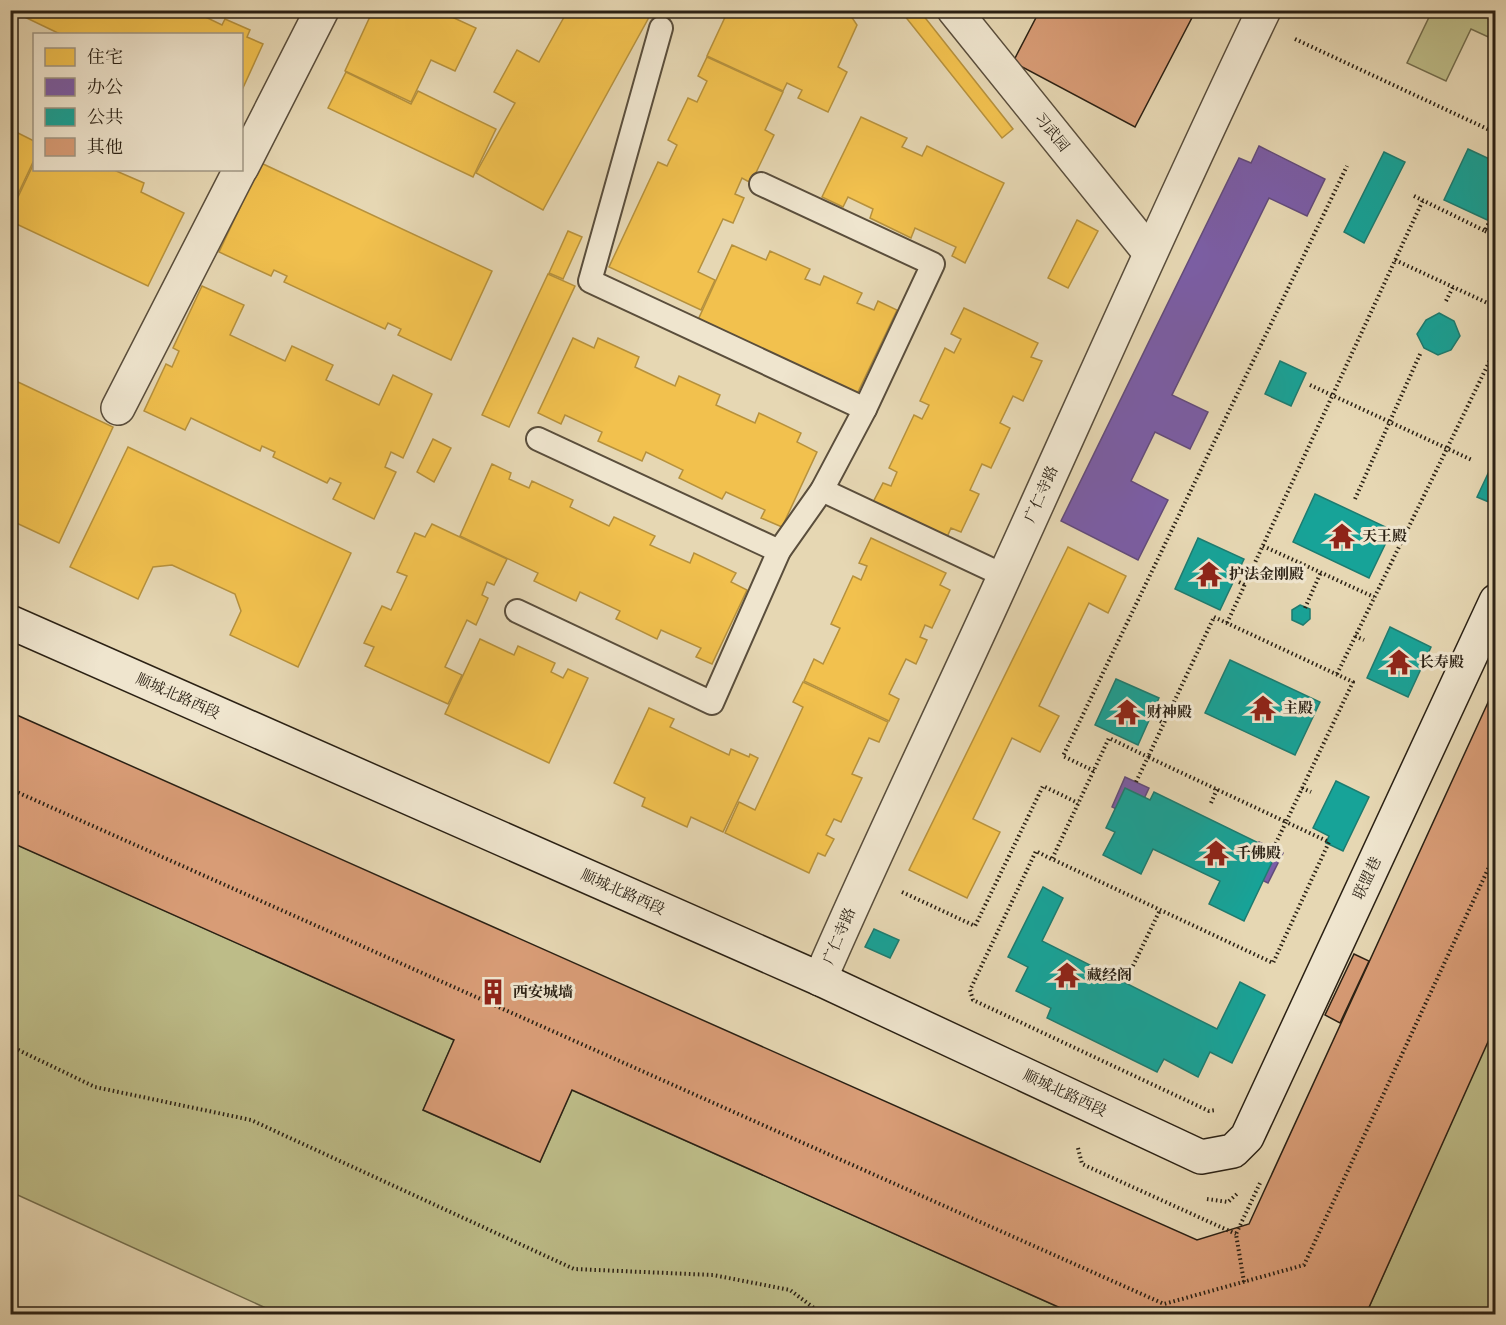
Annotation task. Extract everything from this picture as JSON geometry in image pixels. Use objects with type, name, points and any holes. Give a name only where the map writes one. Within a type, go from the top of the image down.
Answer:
[{"type":"street","points":[[243,164],[322,10]]},
{"type":"street","name":"习武园","points":[[954,10],[1150,253]]},
{"type":"street","name":"广仁寺路","points":[[820,979],[865,875],[1005,576],[1150,253],[1262,16]]},
{"type":"street","points":[[118,408],[239,171]]},
{"type":"street","name":"联盟巷","points":[[1233,1151],[1247,1137],[1496,601]]},
{"type":"street","name":"顺城北路西段","points":[[10,622],[820,979],[1202,1157],[1233,1151]]},
{"type":"lane","points":[[661,28],[590,281],[865,409]]},
{"type":"lane","points":[[517,611],[712,703],[779,550],[822,490],[865,409],[933,264],[761,184]]},
{"type":"lane","points":[[538,439],[779,550]]},
{"type":"lane","points":[[822,490],[1005,576]]},
{"type":"path","points":[[1262,16],[1496,133]]},
{"type":"path","points":[[1094,771],[1063,756],[1347,166]]},
{"type":"path","points":[[1414,196],[1496,236]]},
{"type":"path","points":[[1227,623],[1423,200]]},
{"type":"path","points":[[1485,231],[1496,208]]},
{"type":"path","points":[[1395,260],[1496,307]]},
{"type":"path","points":[[1446,301],[1454,287]]},
{"type":"path","points":[[1337,674],[1496,348]]},
{"type":"path","points":[[1355,499],[1421,352]]},
{"type":"path","points":[[1310,385],[1472,460]]},
{"type":"path","points":[[1263,546],[1374,597]]},
{"type":"path","points":[[1305,608],[1321,572]]},
{"type":"path","points":[[1235,580],[1245,585]]},
{"type":"path","points":[[1136,782],[1214,617],[1337,674],[1353,682],[1273,849]]},
{"type":"path","points":[[1355,636],[1364,640]]},
{"type":"path","points":[[1148,715],[1164,723]]},
{"type":"path","points":[[1052,859],[1108,738],[1217,789],[1329,842],[1273,963]]},
{"type":"path","points":[[865,875],[975,926],[1043,786],[1078,803]]},
{"type":"path","points":[[1302,788],[1311,792]]},
{"type":"path","points":[[10,789],[1164,1304],[1304,1265],[1496,852]]},
{"type":"path","points":[[1211,803],[1217,789]]},
{"type":"path","points":[[1220,1110],[1209,1111],[973,1000],[970,990],[1036,851],[1279,967]]},
{"type":"path","points":[[1131,970],[1160,910]]},
{"type":"path","points":[[10,1046],[94,1087],[250,1120],[574,1269],[724,1277],[790,1290],[822,1314]]},
{"type":"path","points":[[1078,1148],[1082,1164],[1236,1234],[1244,1282]]},
{"type":"shaded area","points":[[1432,11],[1495,11],[1495,40],[1471,29],[1446,81],[1407,63]]},
{"type":"shaded area","points":[[11,842],[454,1040],[423,1110],[540,1162],[572,1090],[1074,1314],[279,1314],[11,1192]]},
{"type":"shaded area","points":[[1495,1024],[1495,1314],[1366,1314]]},
{"type":"building: 住宅","points":[[10,10],[191,10],[222,25],[225,19],[250,30],[247,37],[263,44],[243,88],[243,33],[58,33]]},
{"type":"building: 住宅","points":[[373,10],[455,10],[452,17],[476,28],[455,71],[431,60],[411,102],[345,71]]},
{"type":"building: 住宅","points":[[568,10],[653,10],[543,210],[476,173],[515,103],[494,92],[517,50],[539,62]]},
{"type":"building: 住宅","points":[[739,10],[847,10],[857,25],[838,67],[847,72],[828,112],[798,98],[802,90],[787,83],[783,91],[707,56],[727,13],[736,17]]},
{"type":"building: 住宅","points":[[900,10],[919,10],[1013,129],[1002,138]]},
{"type":"building: 住宅","points":[[707,57],[783,92],[765,130],[774,135],[751,183],[742,178],[735,194],[744,198],[733,223],[723,219],[698,272],[715,280],[701,310],[609,267],[658,162],[667,166],[677,145],[668,140],[688,98],[697,102],[707,81],[698,76]]},
{"type":"building: 住宅","points":[[346,72],[411,104],[418,91],[496,129],[473,177],[328,108]]},
{"type":"building: 住宅","points":[[861,117],[907,138],[902,147],[922,156],[927,146],[1004,183],[965,263],[952,256],[956,247],[915,228],[911,238],[870,218],[873,209],[848,197],[843,207],[822,197]]},
{"type":"building: 住宅","points":[[10,129],[33,140],[33,162],[10,211]]},
{"type":"building: 住宅","points":[[261,163],[492,271],[451,360],[398,335],[401,329],[388,323],[385,329],[284,282],[287,276],[274,270],[271,276],[219,252]]},
{"type":"building: 住宅","points":[[33,165],[33,171],[116,171],[144,183],[141,192],[184,213],[148,286],[10,221],[10,214]]},
{"type":"building: 住宅","points":[[1077,220],[1098,231],[1068,288],[1048,278]]},
{"type":"building: 住宅","points":[[568,231],[582,237],[563,279],[549,273]]},
{"type":"building: 住宅","points":[[732,245],[766,260],[770,251],[810,269],[805,279],[820,285],[824,276],[862,293],[857,303],[874,310],[878,301],[897,310],[857,394],[698,320]]},
{"type":"building: 住宅","points":[[548,274],[575,286],[509,427],[482,415]]},
{"type":"building: 住宅","points":[[202,286],[244,305],[230,335],[285,361],[292,346],[333,365],[326,380],[379,405],[393,375],[432,394],[403,458],[391,452],[385,467],[396,472],[374,519],[333,499],[341,483],[330,478],[327,483],[273,457],[275,452],[262,446],[260,451],[191,418],[185,430],[144,411],[166,364],[172,367],[179,351],[173,348]]},
{"type":"building: 住宅","points":[[964,308],[1038,343],[1031,357],[1042,361],[1023,401],[1013,396],[1000,423],[1010,428],[991,468],[982,464],[970,490],[979,494],[961,532],[951,528],[944,544],[870,508],[883,483],[891,486],[897,472],[889,468],[914,415],[922,419],[929,405],[920,401],[945,348],[954,353],[961,339],[951,334]]},
{"type":"building: 住宅","points":[[573,338],[594,348],[598,338],[639,357],[635,367],[675,386],[679,376],[720,395],[716,405],[755,423],[759,413],[801,433],[797,442],[817,452],[782,527],[761,518],[765,510],[726,492],[722,499],[679,478],[683,470],[646,452],[642,461],[598,441],[602,432],[565,415],[561,424],[538,413]]},
{"type":"building: 住宅","points":[[18,382],[113,427],[59,543],[10,520],[10,398]]},
{"type":"building: 住宅","points":[[433,439],[451,448],[434,482],[417,472]]},
{"type":"building: 住宅","points":[[128,447],[351,553],[298,667],[230,635],[241,611],[235,594],[172,565],[153,567],[138,599],[70,567]]},
{"type":"building: 住宅","points":[[492,464],[511,473],[509,479],[529,488],[532,481],[573,500],[570,507],[609,526],[614,517],[655,536],[650,545],[690,563],[694,553],[736,573],[731,582],[747,590],[712,664],[696,657],[701,648],[661,630],[657,639],[616,619],[620,611],[580,592],[576,601],[534,581],[538,573],[460,536]]},
{"type":"building: 住宅","points":[[432,524],[507,559],[494,585],[487,582],[482,595],[488,598],[476,625],[467,620],[445,667],[462,675],[448,704],[365,666],[374,647],[364,643],[382,606],[391,610],[407,576],[397,572],[415,533],[425,537]]},
{"type":"building: 住宅","points":[[871,538],[946,573],[940,585],[950,590],[932,628],[925,625],[920,637],[927,640],[916,664],[906,659],[889,694],[899,699],[889,721],[804,681],[814,659],[823,664],[840,628],[831,624],[853,576],[861,580],[867,566],[859,563]]},
{"type":"building: 住宅","points":[[1068,547],[1126,576],[1108,613],[1089,603],[1039,706],[1059,716],[1040,752],[1012,738],[973,819],[1000,832],[967,898],[909,870]]},
{"type":"building: 住宅","points":[[480,639],[514,655],[518,646],[555,663],[551,672],[563,678],[568,669],[588,678],[549,763],[445,714]]},
{"type":"building: 住宅","points":[[803,682],[888,722],[879,742],[869,738],[852,774],[862,778],[841,822],[834,819],[826,835],[834,839],[825,856],[818,853],[809,873],[725,833],[739,802],[755,810],[803,707],[793,702]]},
{"type":"building: 住宅","points":[[649,708],[674,719],[670,727],[729,755],[731,749],[749,757],[750,754],[758,758],[723,832],[691,817],[687,827],[642,806],[645,798],[614,783]]},
{"type":"building: 办公","points":[[1259,146],[1325,179],[1307,216],[1269,198],[1172,395],[1208,412],[1190,449],[1155,432],[1131,481],[1168,500],[1138,560],[1061,521],[1239,158],[1251,163]]},
{"type":"building: 办公","points":[[1125,777],[1149,788],[1135,818],[1112,807]]},
{"type":"building: 办公","points":[[1259,842],[1283,853],[1268,883],[1245,872]]},
{"type":"building: 公共","points":[[1468,149],[1496,162],[1496,224],[1444,200]]},
{"type":"building: 公共","points":[[1384,152],[1405,162],[1364,243],[1344,232]]},
{"type":"building: 公共","points":[[1439,313],[1454,321],[1460,336],[1451,350],[1438,355],[1424,348],[1417,334],[1426,320]]},
{"type":"building: 公共","points":[[1280,361],[1306,373],[1291,406],[1265,394]]},
{"type":"building: 公共","points":[[1493,463],[1496,464],[1496,505],[1477,497]]},
{"type":"building: 公共","name":"天王殿","points":[[1315,494],[1392,530],[1369,578],[1293,542]]},
{"type":"building: 公共","name":"护法金刚殿","points":[[1198,538],[1244,559],[1220,610],[1175,589]]},
{"type":"building: 公共","points":[[1300,605],[1310,609],[1310,619],[1303,625],[1292,620],[1292,610]]},
{"type":"building: 公共","name":"长寿殿","points":[[1390,627],[1431,647],[1408,697],[1367,678]]},
{"type":"building: 公共","name":"主殿","points":[[1230,660],[1320,702],[1295,755],[1205,713]]},
{"type":"building: 公共","name":"财神殿","points":[[1116,679],[1159,698],[1138,745],[1095,725]]},
{"type":"building: 公共","points":[[1336,781],[1369,797],[1343,851],[1326,843],[1329,836],[1313,828]]},
{"type":"building: 公共","name":"千佛殿","points":[[1125,788],[1150,800],[1154,792],[1267,847],[1265,851],[1275,856],[1244,921],[1209,904],[1220,881],[1153,849],[1141,874],[1103,855],[1115,832],[1106,828]]},
{"type":"building: 公共","name":"藏经阁","points":[[1043,887],[1063,898],[1042,941],[1217,1029],[1240,982],[1265,995],[1232,1063],[1210,1052],[1198,1077],[1164,1059],[1157,1072],[1047,1018],[1051,1008],[1016,991],[1028,967],[1008,957]]},
{"type":"building: 公共","points":[[874,929],[899,940],[890,958],[865,947]]},
{"type":"building: 其他","points":[[1040,10],[1196,10],[1135,127],[1013,62]]},
{"type":"building: 其他","name":"西安城墙","points":[[1496,685],[1496,1024],[1366,1314],[1074,1314],[572,1090],[540,1162],[423,1110],[454,1040],[10,842],[10,712],[1197,1240],[1249,1224]]},
{"type":"building: 其他","points":[[1354,954],[1369,961],[1340,1023],[1325,1015]]},
{"type":"place","name":"天王殿","points":[[1342,536]]},
{"type":"place","name":"护法金刚殿","points":[[1209,574]]},
{"type":"place","name":"长寿殿","points":[[1399,662]]},
{"type":"place","name":"主殿","points":[[1263,708]]},
{"type":"place","name":"财神殿","points":[[1127,712]]},
{"type":"place","name":"千佛殿","points":[[1216,853]]},
{"type":"place","name":"藏经阁","points":[[1067,975]]},
{"type":"place","name":"西安城墙","points":[[493,992]]}]
